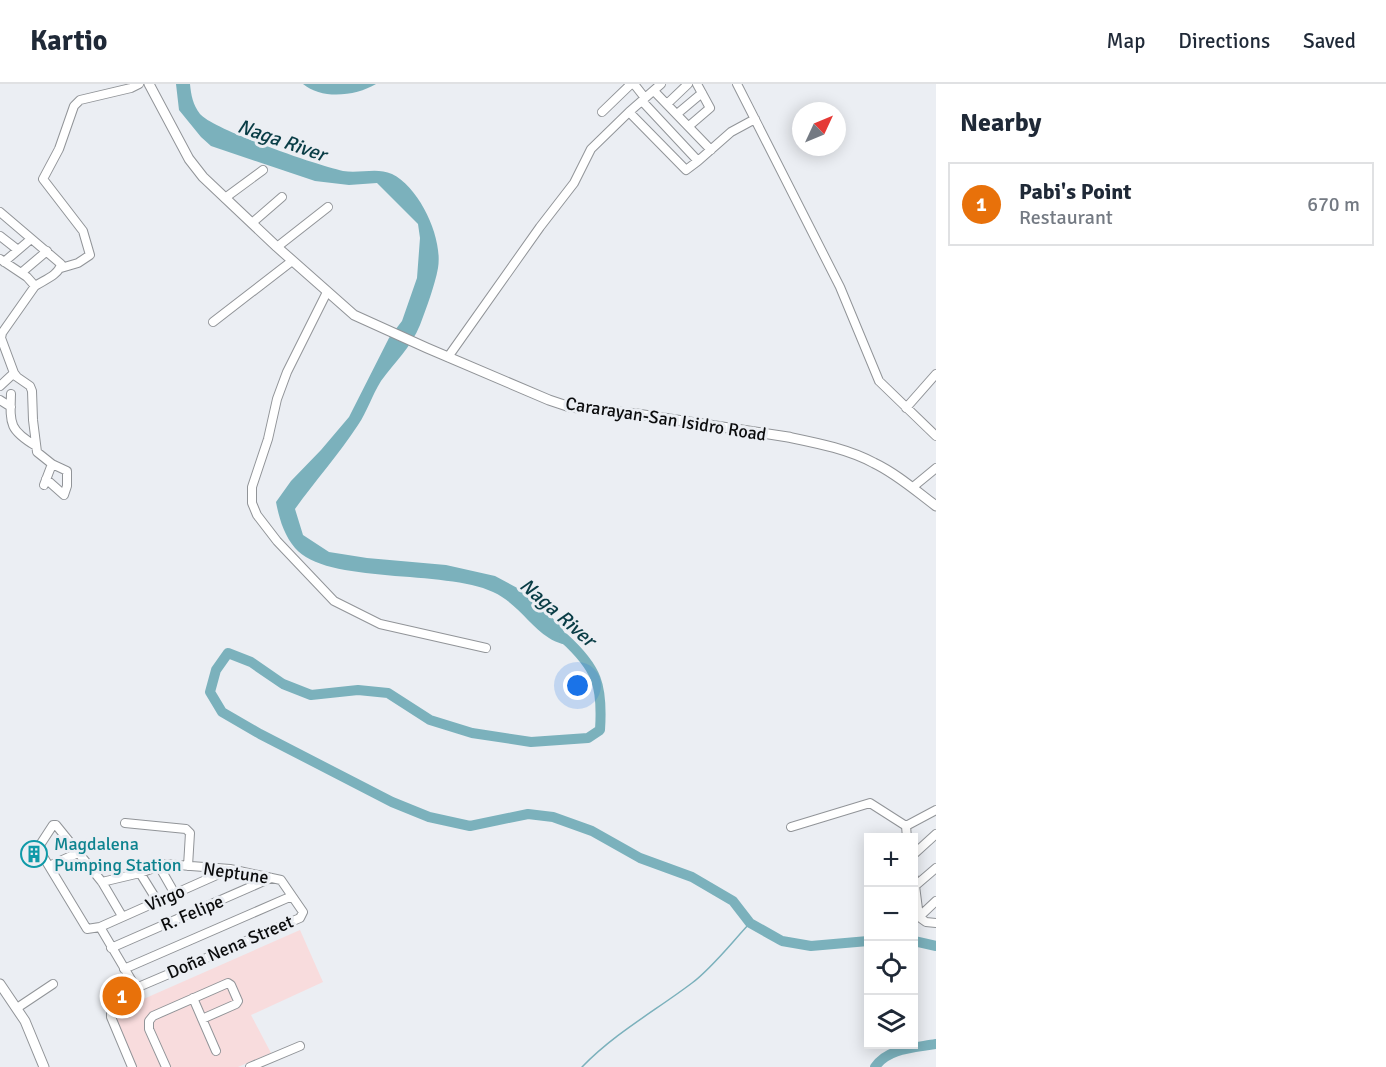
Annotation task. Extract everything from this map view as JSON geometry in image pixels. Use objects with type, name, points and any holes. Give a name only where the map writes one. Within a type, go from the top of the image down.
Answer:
[{"type":"main road","name":"Cararayan-San Isidro Road","points":[[149,84],[189,159],[203,177],[292,261],[354,315],[549,400],[570,406],[788,437],[873,462],[913,487],[936,506]]},
{"type":"main road","points":[[0,984],[17,1008],[44,1067]]},
{"type":"street","points":[[52,464],[45,482],[64,495],[67,486],[67,471],[52,464],[38,452],[32,391],[30,386],[14,373],[1,338],[2,333],[35,286],[60,268],[78,263],[90,255],[83,231],[43,179],[59,149],[74,106],[80,100],[139,84]]},
{"type":"street","points":[[602,112],[633,84],[644,100],[698,161]]},
{"type":"street","points":[[447,357],[574,183],[591,149],[661,84]]},
{"type":"street","points":[[667,104],[688,84]]},
{"type":"street","points":[[689,126],[710,108],[697,84]]},
{"type":"street","points":[[737,84],[840,287],[875,374],[885,389],[936,436]]},
{"type":"street","points":[[654,91],[711,150]]},
{"type":"street","points":[[677,114],[702,93]]},
{"type":"street","points":[[629,112],[686,170],[731,132],[755,119]]},
{"type":"street","points":[[225,198],[263,170]]},
{"type":"street","points":[[252,223],[282,197]]},
{"type":"street","points":[[277,247],[328,207]]},
{"type":"street","points":[[0,212],[61,264],[60,268]]},
{"type":"street","points":[[0,236],[18,250]]},
{"type":"street","points":[[31,239],[2,261],[33,282],[35,286]]},
{"type":"street","points":[[21,273],[47,251]]},
{"type":"street","points":[[213,322],[292,261]]},
{"type":"street","points":[[327,291],[286,372],[277,399],[268,439],[252,487],[252,503],[257,515],[278,542],[334,601],[380,624],[486,648]]},
{"type":"street","points":[[0,386],[14,373]]},
{"type":"street","points":[[906,408],[936,374]]},
{"type":"street","points":[[11,394],[10,407],[15,431],[36,446]]},
{"type":"street","points":[[0,400],[10,407]]},
{"type":"street","points":[[913,487],[936,468]]},
{"type":"street","points":[[790,827],[870,803],[906,826],[907,833]]},
{"type":"street","points":[[906,826],[936,810]]},
{"type":"street","points":[[125,823],[186,829],[190,833],[188,866]]},
{"type":"street","points":[[122,916],[102,882],[54,825],[38,848],[84,925],[87,929],[100,927],[136,988],[138,995],[111,1011],[111,1017],[132,1067]]},
{"type":"street","points":[[918,850],[936,834]]},
{"type":"street","points":[[49,866],[78,853]]},
{"type":"street","name":"Neptune","points":[[102,882],[165,864],[230,869],[281,880],[292,896]]},
{"type":"street","points":[[159,866],[175,894]]},
{"type":"street","points":[[918,879],[936,868]]},
{"type":"street","name":"Virgo","points":[[100,927],[230,869]]},
{"type":"street","points":[[140,873],[158,902]]},
{"type":"street","name":"R. Felipe","points":[[111,948],[272,878]]},
{"type":"street","points":[[124,969],[292,896]]},
{"type":"street","name":"Doña Nena Street","points":[[136,988],[300,918],[303,912],[292,896]]},
{"type":"street","points":[[936,901],[918,916],[926,922],[936,923]]},
{"type":"street","points":[[166,1067],[149,1029],[149,1022],[153,1016],[228,983],[231,985],[238,1001],[236,1004],[202,1019]]},
{"type":"street","points":[[17,1008],[53,984]]},
{"type":"street","points":[[194,998],[216,1052]]},
{"type":"street","points":[[250,1067],[300,1046]]},
{"type":"shaded area","points":[[300,930],[323,982],[251,1015],[271,1053],[238,1067],[136,1067],[114,1012]]},
{"type":"water","points":[[176,84],[190,84],[193,100],[200,114],[209,121],[245,138],[343,171],[380,171],[392,174],[412,190],[420,202],[437,243],[438,268],[420,325],[407,347],[381,381],[358,425],[295,509],[303,535],[329,552],[446,565],[495,576],[521,590],[559,624],[574,647],[549,638],[509,602],[493,592],[472,585],[332,567],[310,560],[291,543],[282,526],[276,502],[291,481],[349,417],[389,338],[402,321],[417,278],[420,238],[418,224],[377,183],[349,185],[315,181],[211,146],[179,110]]},
{"type":"water","points":[[303,84],[376,84],[359,91],[329,94]]},
{"type":"waterway","name":"Naga River","points":[[564,638],[591,668],[599,689],[600,730],[588,738],[531,742],[472,733],[430,720],[388,693],[358,690],[311,695],[283,684],[251,662],[228,653],[216,670],[210,692],[222,712],[260,734],[392,802],[429,817],[470,826],[528,814],[553,817],[592,831],[640,858],[692,877],[733,901],[750,923],[782,941],[811,946],[864,941]]},
{"type":"waterway","points":[[582,1067],[622,1033],[700,977],[750,923]]},
{"type":"waterway","name":"Naga River","points":[[918,942],[936,946]]},
{"type":"waterway","name":"Naga River","points":[[875,1067],[894,1052],[936,1044]]},
{"type":"place","name":"Magdalena Pumping Station","points":[[34,854]]},
{"type":"place","name":"Pabi's Point","points":[[122,996]]}]
